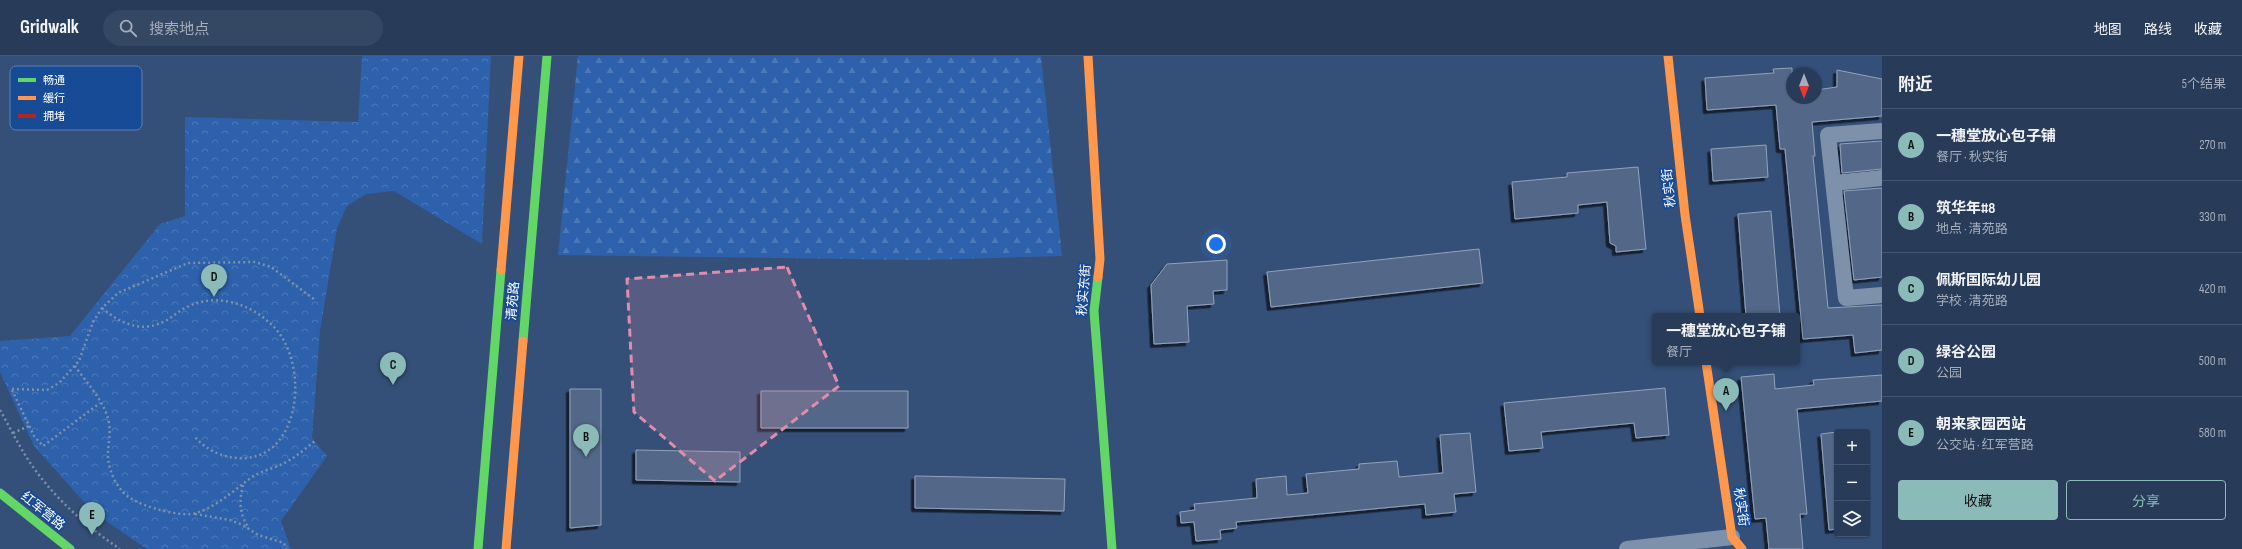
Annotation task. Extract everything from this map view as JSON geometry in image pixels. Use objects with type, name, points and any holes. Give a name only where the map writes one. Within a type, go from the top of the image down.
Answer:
[{"type":"street","name":"清苑路","points":[[478,549],[519,56]]},
{"type":"street","name":"清苑路","points":[[506,549],[547,56]]},
{"type":"street","name":"秋实东街","points":[[1088,56],[1100,259],[1094,311],[1112,549]]},
{"type":"street","name":"秋实街","points":[[1668,56],[1685,215],[1700,313]]},
{"type":"street","points":[[1882,131],[1828,136],[1846,298],[1882,295]]},
{"type":"street","points":[[1834,182],[1882,178]]},
{"type":"street","name":"秋实街","points":[[1706,365],[1733,545]]},
{"type":"street","name":"红军营路","points":[[0,493],[70,549]]},
{"type":"street","points":[[1627,549],[1733,545]]},
{"type":"path","points":[[100,403],[43,446],[34,436],[12,389],[47,390],[60,383],[79,361],[93,322],[102,308],[118,293],[188,263],[255,262],[271,267],[315,300]]},
{"type":"path","points":[[102,308],[115,319],[127,326],[141,327],[153,326],[167,321],[188,306],[202,301],[234,302],[249,308],[274,326],[284,340],[295,374],[295,391],[292,412],[285,428],[274,446],[260,454],[246,458],[233,458],[215,454],[195,438]]},
{"type":"path","points":[[75,366],[100,403],[109,422],[106,452],[108,463],[115,481],[123,492],[132,499],[146,506],[184,514],[194,514],[230,520],[258,535],[284,543],[286,549]]},
{"type":"path","points":[[0,410],[27,458],[71,510],[104,538],[120,549]]},
{"type":"path","points":[[13,433],[29,426]]},
{"type":"path","points":[[194,514],[223,500],[243,484],[271,467],[288,461],[315,441]]},
{"type":"path","points":[[243,484],[240,502],[241,512],[250,530]]},
{"type":"highlighted area","points":[[787,267],[839,386],[715,481],[634,412],[627,279]]},
{"type":"green space","points":[[362,56],[491,56],[482,244],[394,191],[366,194],[347,206],[337,228],[320,331],[312,438],[327,456],[281,521],[291,549],[147,549],[93,512],[34,446],[0,372],[0,341],[70,336],[160,224],[185,216],[185,117],[358,122]]},
{"type":"green space","points":[[578,56],[1041,56],[1062,256],[922,260],[558,255]]},
{"type":"building","points":[[1786,68],[1786,104],[1822,104],[1822,89],[1837,87],[1837,70],[1882,79],[1882,116],[1812,122],[1815,156],[1813,156],[1828,308],[1882,305],[1882,350],[1855,353],[1853,335],[1803,339],[1785,149],[1780,149],[1776,105],[1707,110],[1705,78],[1774,73],[1773,69]]},
{"type":"building","points":[[1882,141],[1882,169],[1842,173],[1840,144]]},
{"type":"building","points":[[1766,145],[1768,177],[1713,181],[1711,149]]},
{"type":"building","points":[[1638,167],[1646,249],[1616,252],[1616,246],[1610,243],[1607,202],[1578,205],[1578,213],[1515,219],[1512,182],[1567,177],[1567,173]]},
{"type":"building","points":[[1882,188],[1882,277],[1854,280],[1844,191]]},
{"type":"building","points":[[1771,211],[1780,313],[1746,313],[1738,214]]},
{"type":"building","points":[[1479,249],[1483,283],[1271,307],[1267,272]]},
{"type":"building","points":[[1227,260],[1227,290],[1213,291],[1214,304],[1187,306],[1189,342],[1154,344],[1151,285],[1167,264]]},
{"type":"building","points":[[1774,374],[1775,389],[1814,385],[1813,380],[1882,375],[1882,401],[1797,409],[1807,514],[1800,514],[1803,549],[1769,549],[1766,518],[1755,519],[1741,377]]},
{"type":"building","points":[[1665,388],[1669,435],[1636,438],[1634,423],[1541,432],[1543,448],[1509,451],[1504,403]]},
{"type":"building","points":[[570,389],[601,389],[601,525],[570,528]]},
{"type":"building","points":[[761,391],[908,391],[908,428],[761,428]]},
{"type":"building","points":[[1834,432],[1834,529],[1829,530],[1821,434]]},
{"type":"building","points":[[1470,433],[1476,492],[1454,494],[1456,512],[1426,515],[1425,504],[1236,522],[1237,528],[1220,530],[1221,539],[1196,541],[1194,522],[1181,523],[1180,512],[1195,510],[1194,504],[1257,498],[1256,479],[1286,476],[1287,495],[1308,493],[1306,474],[1359,469],[1359,464],[1397,461],[1399,477],[1443,473],[1440,435]]},
{"type":"building","points":[[636,450],[740,452],[740,482],[636,480]]},
{"type":"building","points":[[915,476],[1065,479],[1064,511],[915,508]]},
{"type":"traffic: fast","points":[[523,341],[547,56]]},
{"type":"traffic: fast","points":[[478,549],[501,270]]},
{"type":"traffic: fast","points":[[1098,277],[1094,311],[1112,549]]},
{"type":"traffic: fast","points":[[0,493],[70,549]]},
{"type":"traffic: slow","points":[[501,270],[519,56]]},
{"type":"traffic: slow","points":[[1088,56],[1100,259],[1098,277]]},
{"type":"traffic: slow","points":[[1668,56],[1685,215],[1700,313]]},
{"type":"traffic: slow","points":[[506,549],[523,341]]},
{"type":"traffic: slow","points":[[1706,365],[1732,537],[1742,549]]},
{"type":"place","name":"绿谷公园","points":[[214,297]]},
{"type":"place","name":"佩斯国际幼儿园","points":[[393,385]]},
{"type":"place","name":"一穗堂放心包子铺","points":[[1726,411]]},
{"type":"place","name":"筑华年#8","points":[[586,457]]},
{"type":"place","name":"朝来家园西站","points":[[92,535]]}]
